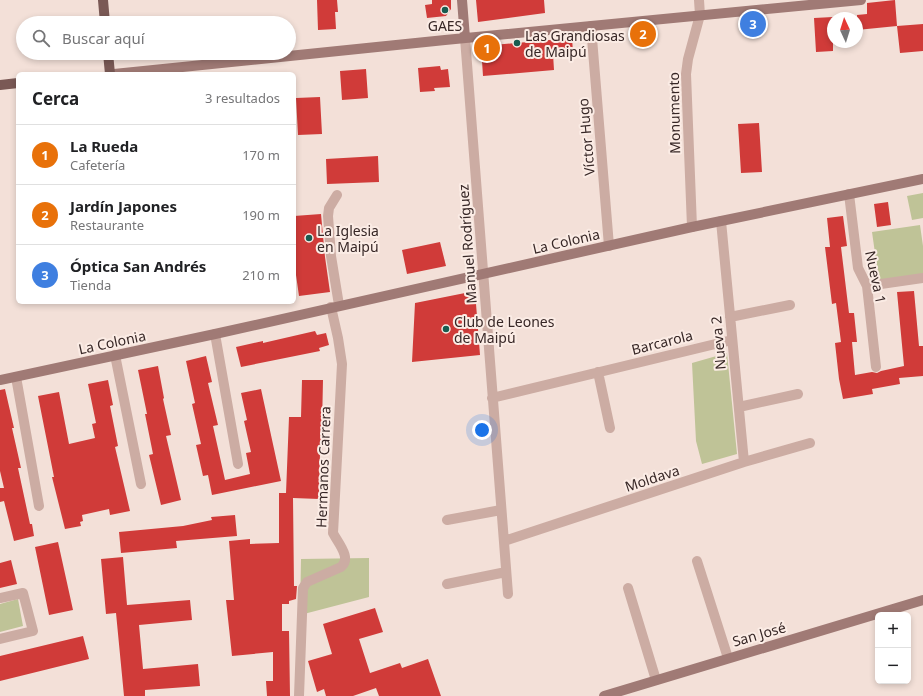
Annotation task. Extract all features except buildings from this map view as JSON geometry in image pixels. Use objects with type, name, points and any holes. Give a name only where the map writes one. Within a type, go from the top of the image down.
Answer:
[{"type":"main road","points":[[103,0],[104,16]]},
{"type":"main road","points":[[109,60],[110,72]]},
{"type":"main road","points":[[0,85],[16,83]]},
{"type":"street","name":"Manuel Rodríguez","points":[[462,0],[508,594]]},
{"type":"street","name":"Monumento","points":[[692,227],[686,74],[688,59],[700,15],[699,0]]},
{"type":"street","points":[[296,55],[861,0]]},
{"type":"street","name":"Víctor Hugo","points":[[591,26],[608,246]]},
{"type":"street","points":[[134,72],[250,60]]},
{"type":"street","name":"La Colonia","points":[[0,380],[215,334],[692,227],[923,179]]},
{"type":"street","points":[[335,306],[328,216],[337,194]]},
{"type":"street","name":"Nueva 1","points":[[849,194],[858,268],[867,286],[876,367]]},
{"type":"street","name":"Nueva 2","points":[[721,221],[744,462]]},
{"type":"street","points":[[867,286],[923,278]]},
{"type":"street","points":[[730,316],[790,305]]},
{"type":"street","name":"Hermanos Carrera","points":[[298,696],[302,588],[307,582],[341,567],[346,560],[333,533],[342,364],[335,306]]},
{"type":"street","points":[[215,334],[238,464]]},
{"type":"street","name":"Barcarola","points":[[492,398],[732,340]]},
{"type":"street","points":[[115,355],[141,484]]},
{"type":"street","points":[[598,372],[610,428]]},
{"type":"street","points":[[16,377],[39,506]]},
{"type":"street","points":[[739,407],[798,394]]},
{"type":"street","name":"Moldava","points":[[504,541],[744,462],[810,443]]},
{"type":"street","points":[[447,520],[501,510]]},
{"type":"street","points":[[697,561],[728,658]]},
{"type":"street","points":[[447,584],[506,572]]},
{"type":"street","points":[[628,588],[656,680]]},
{"type":"street","points":[[0,598],[23,593],[33,631],[0,639]]},
{"type":"street","name":"San José","points":[[604,696],[923,600]]},
{"type":"green space","points":[[923,193],[923,218],[912,220],[907,196]]},
{"type":"green space","points":[[920,225],[923,246],[923,275],[879,281],[872,232]]},
{"type":"green space","points":[[727,353],[737,454],[702,464],[696,441],[692,363]]},
{"type":"green space","points":[[369,558],[369,597],[300,615],[301,559]]},
{"type":"green space","points":[[18,599],[23,626],[0,632],[0,604]]},
{"type":"place","name":"GAES","points":[[445,10]]},
{"type":"place","name":"Óptica San Andrés","points":[[753,24]]},
{"type":"place","name":"Jardín Japones","points":[[643,34]]},
{"type":"place","name":"Las Grandiosas de Maipú","points":[[517,43]]},
{"type":"place","name":"La Rueda","points":[[487,48]]},
{"type":"place","name":"La Iglesia en Maipú","points":[[309,238]]},
{"type":"place","name":"Club de Leones de Maipú","points":[[446,329]]}]
